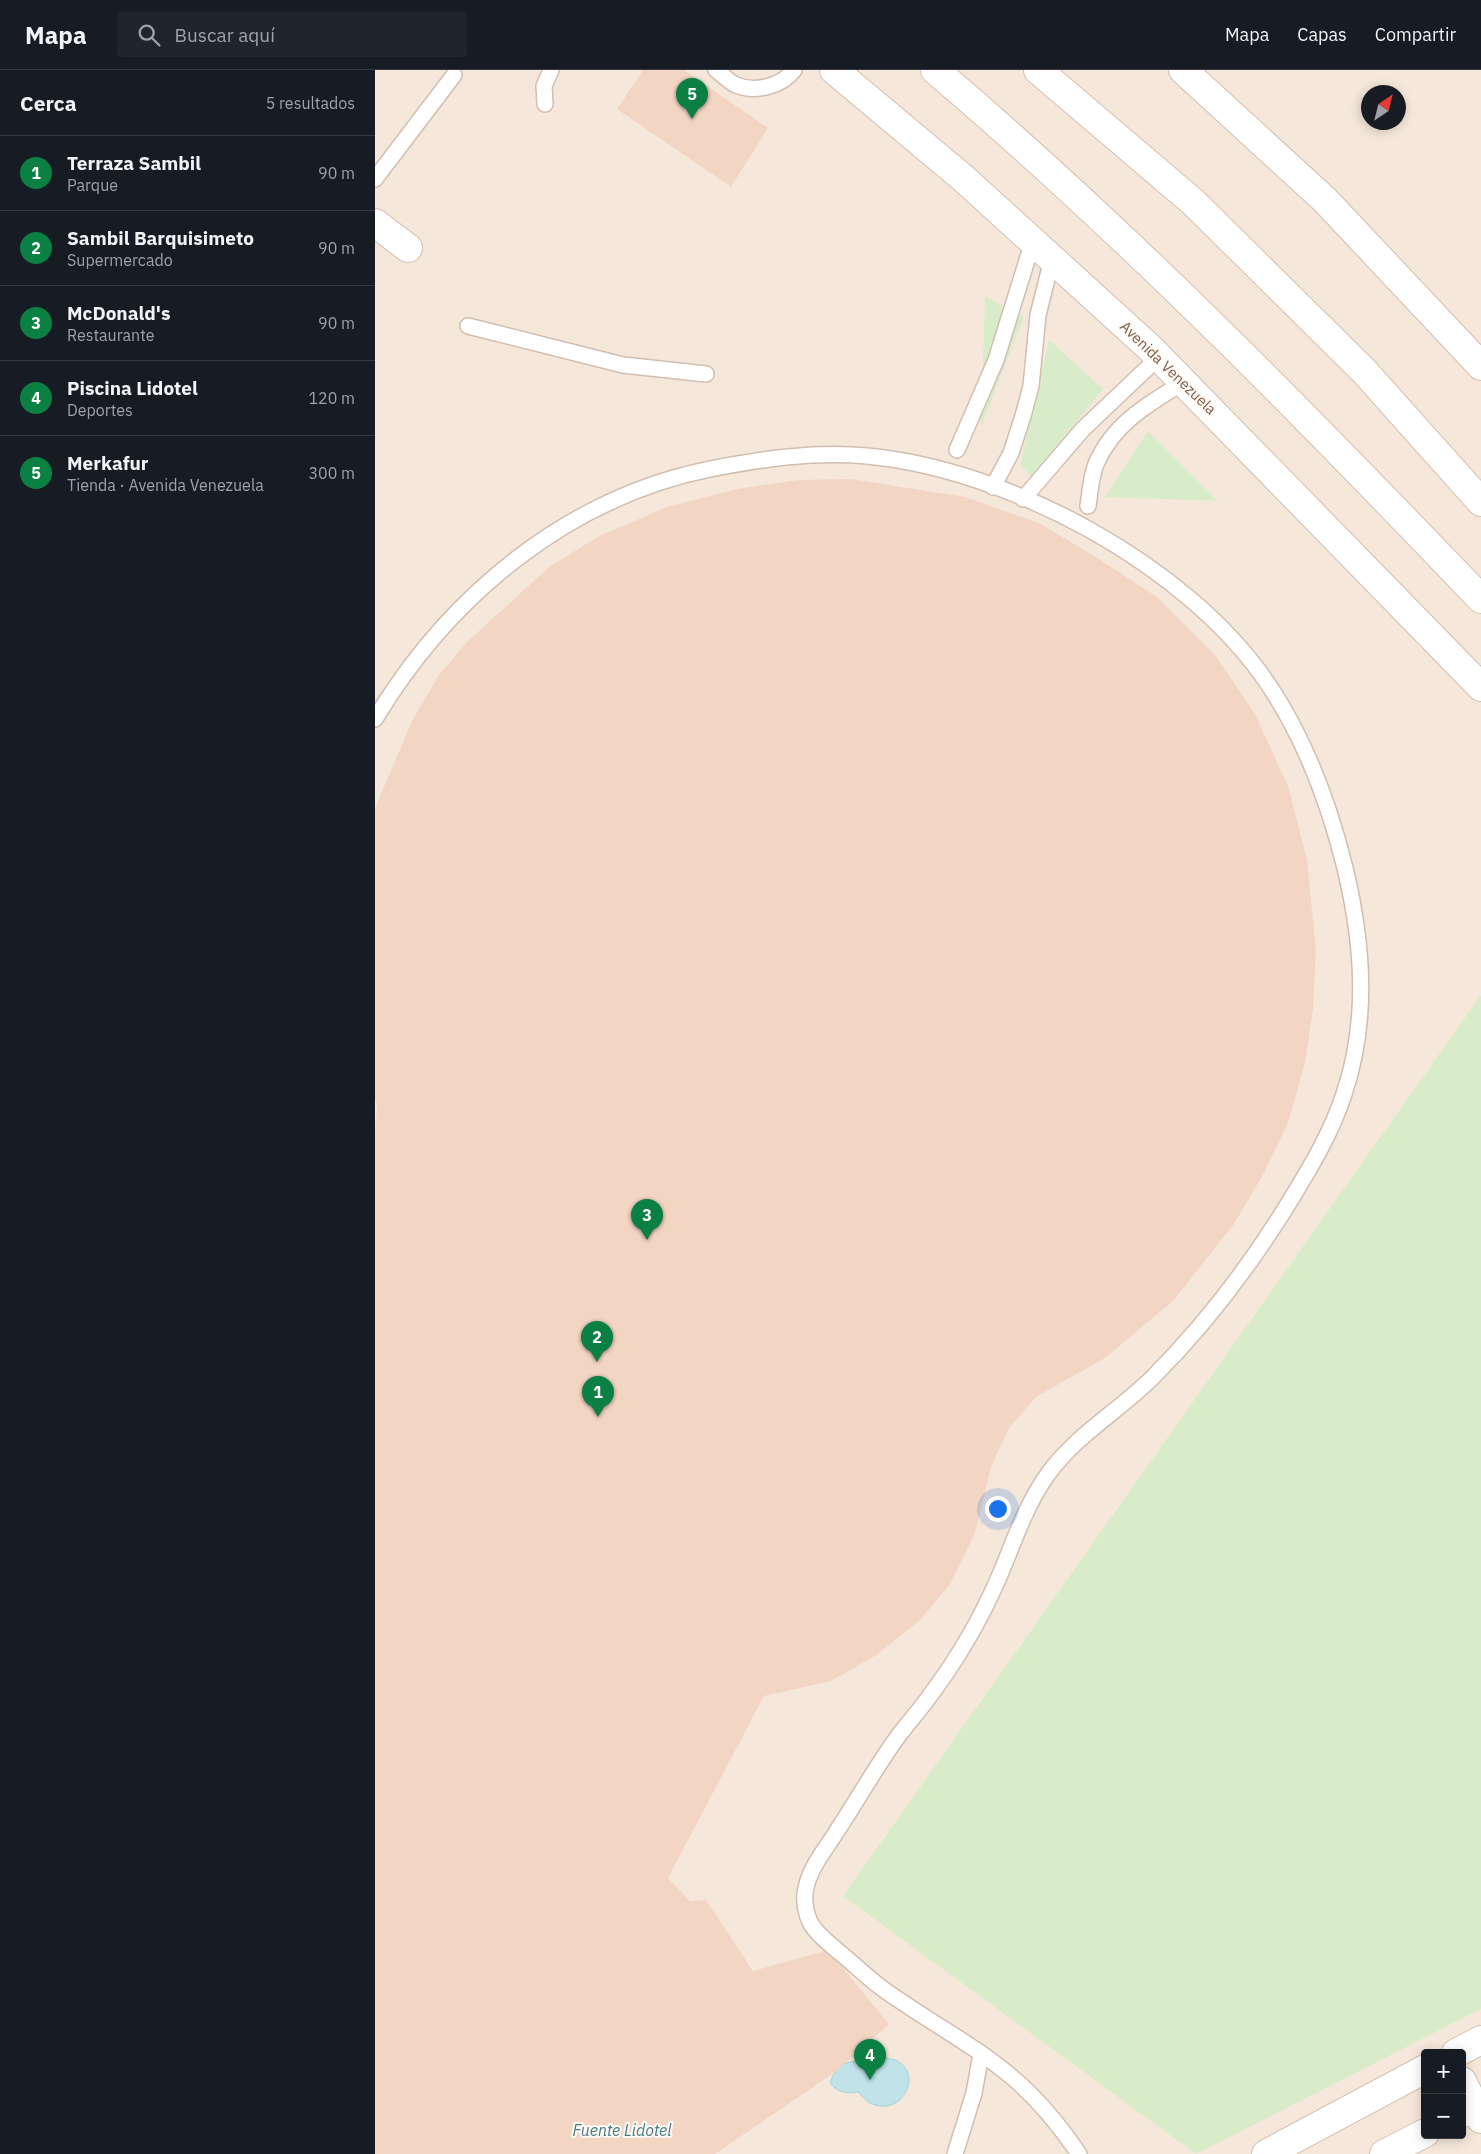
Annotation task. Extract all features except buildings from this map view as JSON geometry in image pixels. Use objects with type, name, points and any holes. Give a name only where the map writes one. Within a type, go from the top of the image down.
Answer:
[{"type":"street","name":"Avenida Venezuela","points":[[834,70],[963,178],[1159,357],[1481,687]]},
{"type":"street","points":[[935,70],[1155,269],[1311,422],[1481,599]]},
{"type":"street","points":[[1039,70],[1193,202],[1364,371],[1481,502]]},
{"type":"street","points":[[1183,70],[1325,200],[1481,366]]},
{"type":"street","points":[[375,224],[408,248]]},
{"type":"street","points":[[1464,2049],[1481,2040]]},
{"type":"street","points":[[1266,2154],[1421,2072]]},
{"type":"street","points":[[1466,2090],[1475,2110]]},
{"type":"street","points":[[1384,2154],[1421,2135]]},
{"type":"lane","points":[[545,104],[544,86],[551,70]]},
{"type":"lane","points":[[716,70],[736,85],[765,88],[788,78],[794,70]]},
{"type":"lane","points":[[375,179],[454,75]]},
{"type":"lane","points":[[957,450],[1042,250]]},
{"type":"lane","points":[[993,487],[1011,453],[1023,416],[1036,345],[1042,250]]},
{"type":"lane","points":[[468,326],[623,365],[705,374]]},
{"type":"lane","points":[[1023,499],[1083,429],[1159,357]]},
{"type":"lane","points":[[1088,506],[1095,466],[1110,438],[1139,409],[1184,382]]},
{"type":"lane","points":[[375,719],[410,665],[442,626],[470,598],[509,563],[552,534],[597,508],[638,491],[692,473],[721,467],[797,456],[873,456],[923,465],[993,487],[1023,499],[1091,530],[1162,575],[1200,606],[1225,631],[1269,686],[1310,762],[1326,801],[1339,842],[1351,890],[1359,940],[1362,989],[1355,1055],[1336,1119],[1319,1153],[1275,1225],[1221,1301],[1147,1382],[1119,1409],[1070,1447],[1050,1470],[1025,1512],[995,1585],[955,1659],[928,1699],[898,1736],[809,1876],[804,1902],[813,1929],[879,1986],[1008,2074],[1056,2122],[1079,2154]]},
{"type":"lane","points":[[955,2154],[974,2094],[981,2054]]},
{"type":"shaded area","points":[[375,70],[1481,70],[1481,2154],[375,2154]]},
{"type":"green space","points":[[985,296],[1024,317],[981,427]]},
{"type":"green space","points":[[1049,340],[1103,389],[1032,477],[1020,465]]},
{"type":"green space","points":[[1148,431],[1218,501],[1105,497]]},
{"type":"green space","points":[[1481,995],[1481,2009],[1196,2154],[843,1896]]},
{"type":"water","points":[[880,2058],[895,2060],[905,2067],[909,2076],[908,2086],[903,2096],[895,2103],[884,2106],[870,2103],[858,2092],[843,2092],[830,2083],[834,2074],[845,2064]]},
{"type":"place","name":"Merkafur","points":[[692,119]]},
{"type":"place","name":"McDonald's","points":[[647,1240]]},
{"type":"place","name":"Sambil Barquisimeto","points":[[597,1362]]},
{"type":"place","name":"Terraza Sambil","points":[[598,1417]]},
{"type":"place","name":"Piscina Lidotel","points":[[870,2080]]},
{"type":"water label","name":"Fuente Lidotel","points":[[622,2130]]}]
